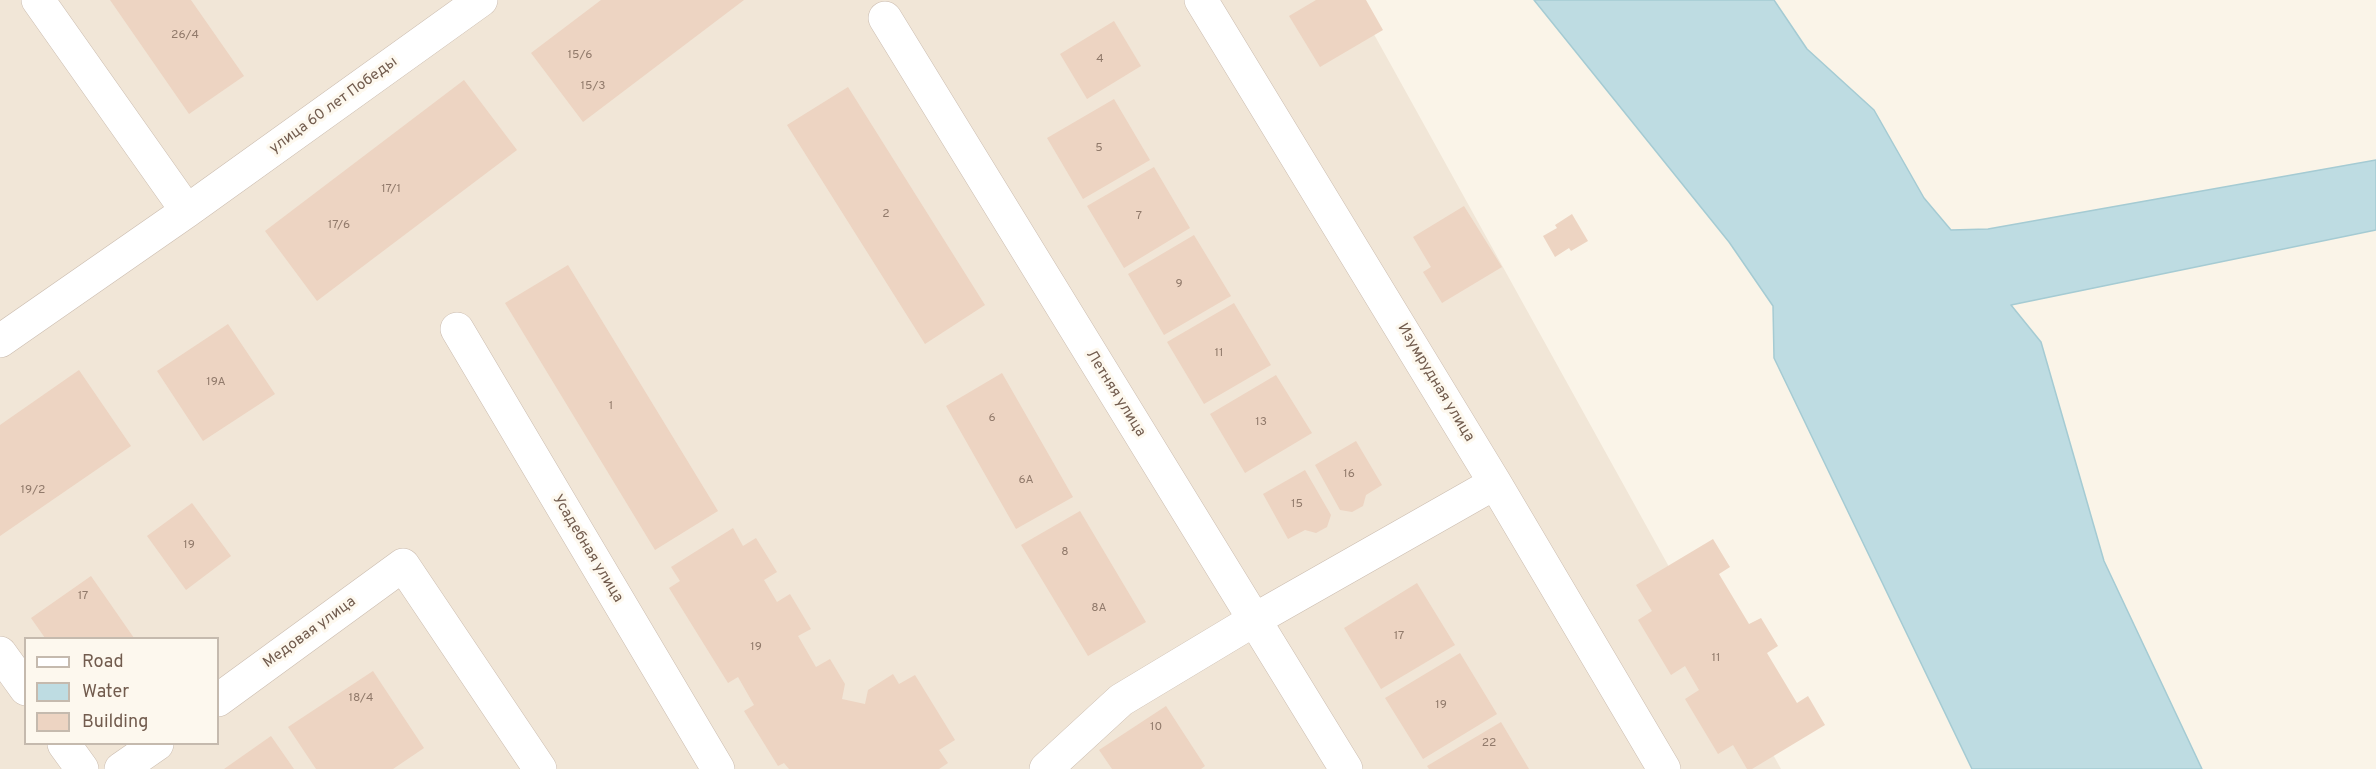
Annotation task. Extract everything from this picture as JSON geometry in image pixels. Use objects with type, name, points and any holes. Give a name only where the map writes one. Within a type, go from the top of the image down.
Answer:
[{"type":"street","points":[[38,0],[187,211]]},
{"type":"street","name":"улица 60 лет Победы","points":[[0,341],[187,211],[481,0]]},
{"type":"street","name":"Изумрудная улица","points":[[1201,0],[1495,483],[1664,769]]},
{"type":"street","name":"Летняя улица","points":[[885,18],[1346,769]]},
{"type":"street","name":"Усадебная улица","points":[[457,329],[718,769]]},
{"type":"street","points":[[1047,769],[1121,700],[1254,620],[1495,483]]},
{"type":"street","name":"Медовая улица","points":[[219,699],[404,566],[540,769]]},
{"type":"street","points":[[0,653],[24,686]]},
{"type":"street","points":[[65,745],[82,769]]},
{"type":"street","points":[[121,769],[156,745]]},
{"type":"shaded area","points":[[0,0],[1355,0],[1781,769],[0,769]]},
{"type":"water","points":[[1534,0],[1774,0],[1807,49],[1874,110],[1924,198],[1951,230],[1988,229],[2376,160],[2376,230],[2011,305],[2041,342],[2104,561],[2202,769],[1972,769],[1774,358],[1773,306],[1729,242]]},
{"type":"building","points":[[110,0],[191,0],[244,76],[189,114]]},
{"type":"building","points":[[601,0],[744,0],[583,122],[531,53]]},
{"type":"building","points":[[1316,0],[1366,0],[1383,30],[1320,67],[1289,16]]},
{"type":"building","points":[[1114,21],[1141,66],[1087,99],[1060,54]]},
{"type":"building","points":[[464,80],[517,150],[317,301],[265,231]]},
{"type":"building","points":[[848,87],[985,305],[925,344],[787,125]]},
{"type":"building","points":[[1114,99],[1150,160],[1083,199],[1047,138]]},
{"type":"building","points":[[1154,167],[1190,228],[1124,268],[1087,206]]},
{"type":"building","points":[[1464,206],[1502,267],[1442,303],[1423,272],[1431,267],[1413,237]]},
{"type":"building","points":[[1572,214],[1588,241],[1571,251],[1569,248],[1555,257],[1543,236],[1557,228],[1555,225]]},
{"type":"building","points":[[1194,235],[1231,296],[1164,335],[1128,274]]},
{"type":"building","points":[[568,265],[718,511],[655,550],[505,303]]},
{"type":"building","points":[[1234,303],[1271,365],[1204,404],[1167,342]]},
{"type":"building","points":[[228,324],[275,394],[203,441],[157,371]]},
{"type":"building","points":[[79,370],[131,446],[0,536],[0,425]]},
{"type":"building","points":[[1002,373],[1073,497],[1016,529],[946,406]]},
{"type":"building","points":[[1276,375],[1312,433],[1245,473],[1210,414]]},
{"type":"building","points":[[1356,441],[1382,485],[1366,495],[1363,506],[1352,512],[1340,510],[1315,465]]},
{"type":"building","points":[[1305,470],[1331,515],[1327,527],[1316,533],[1305,530],[1288,539],[1263,494]]},
{"type":"building","points":[[192,503],[231,556],[186,590],[147,536]]},
{"type":"building","points":[[1080,511],[1146,622],[1088,656],[1021,545]]},
{"type":"building","points":[[733,528],[743,546],[756,538],[777,572],[764,580],[777,602],[790,594],[811,629],[798,636],[816,667],[830,659],[845,684],[842,699],[865,704],[868,690],[893,674],[899,684],[915,675],[955,740],[939,750],[948,763],[939,769],[789,769],[784,763],[778,766],[744,711],[754,705],[738,677],[728,683],[669,588],[680,581],[671,567]]},
{"type":"building","points":[[1713,539],[1730,567],[1719,574],[1749,624],[1761,618],[1778,646],[1767,653],[1797,703],[1808,696],[1825,725],[1752,769],[1747,769],[1733,745],[1718,754],[1685,699],[1699,690],[1685,666],[1671,675],[1638,620],[1652,611],[1636,585]]},
{"type":"building","points":[[91,576],[133,637],[44,637],[31,618]]},
{"type":"building","points":[[1417,583],[1455,645],[1381,689],[1344,628]]},
{"type":"building","points":[[1460,653],[1497,714],[1423,759],[1385,698]]},
{"type":"building","points":[[373,671],[424,748],[393,769],[316,769],[288,727]]},
{"type":"building","points":[[1166,706],[1205,766],[1201,769],[1112,769],[1099,750]]},
{"type":"building","points":[[1501,722],[1529,769],[1429,769],[1427,766]]},
{"type":"building","points":[[271,736],[294,769],[224,769]]}]
